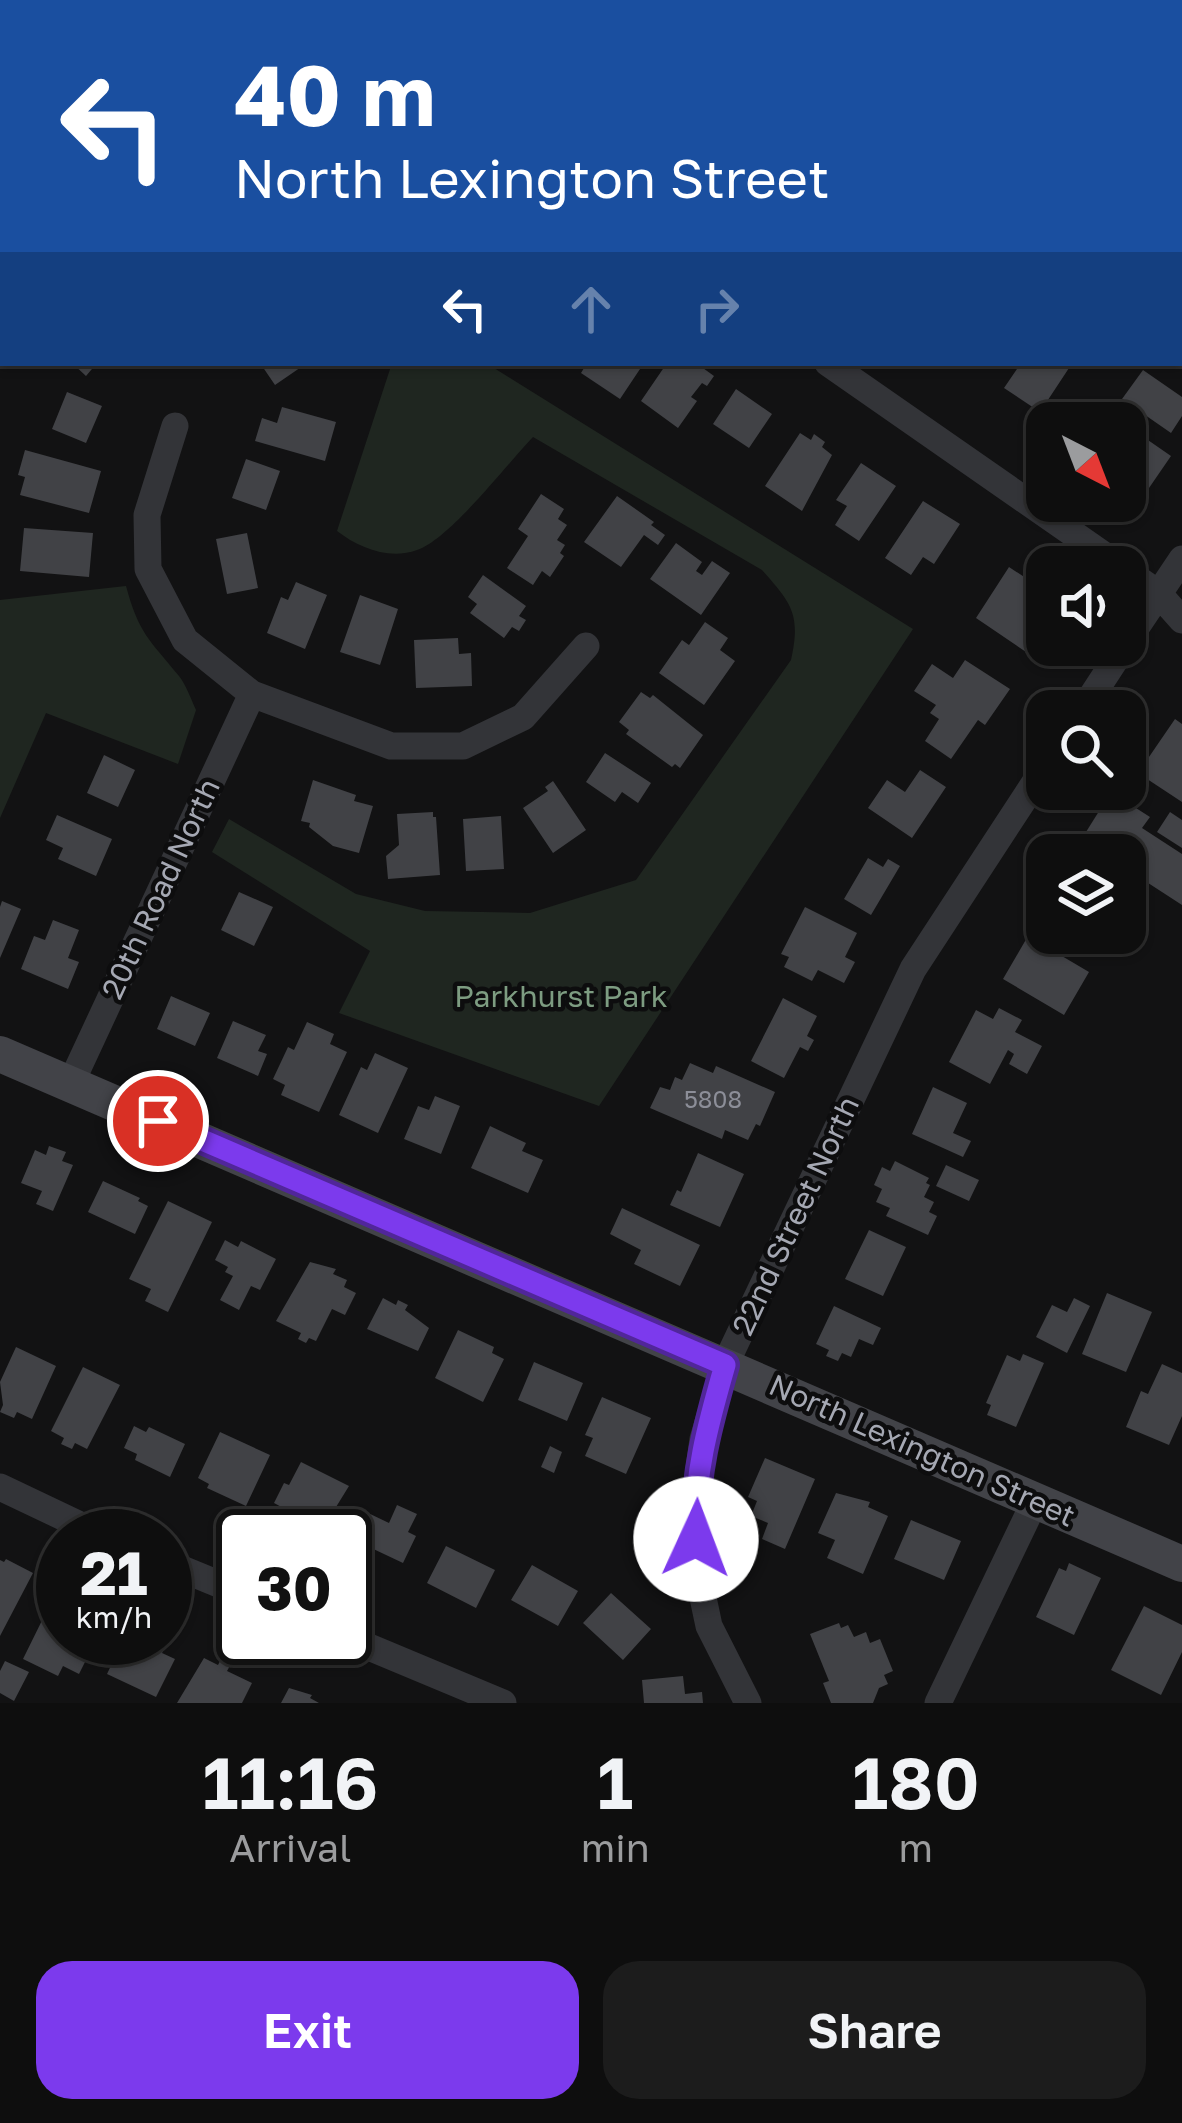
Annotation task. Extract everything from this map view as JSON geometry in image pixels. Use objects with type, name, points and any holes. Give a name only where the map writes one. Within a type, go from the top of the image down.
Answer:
[{"type":"street","points":[[840,366],[1092,546]]},
{"type":"street","points":[[175,426],[147,515],[148,569],[185,640],[252,694],[391,746],[464,746],[523,717],[586,646]]},
{"type":"street","points":[[1146,613],[1182,559]]},
{"type":"street","points":[[1146,584],[1182,620]]},
{"type":"street","name":"20th Road North","points":[[71,1083],[252,694]]},
{"type":"street","name":"22nd Street North","points":[[748,1703],[710,1626],[698,1574],[694,1504],[703,1439],[725,1365],[914,969],[1026,796]]},
{"type":"street","name":"North Lexington Street","points":[[0,1054],[1182,1564]]},
{"type":"street","points":[[0,1487],[47,1509]]},
{"type":"street","points":[[938,1703],[1035,1501]]},
{"type":"street","points":[[372,1648],[503,1703]]},
{"type":"green space","name":"Parkhurst Park","points":[[391,366],[491,366],[913,629],[599,1106],[339,1013],[370,951],[212,852],[229,819],[356,894],[425,911],[530,913],[636,880],[791,660],[792,610],[762,570],[533,437],[461,517],[417,550],[375,551],[337,531]]},
{"type":"green space","points":[[126,586],[141,626],[182,680],[196,710],[178,764],[46,713],[0,818],[0,600]]},
{"type":"building","points":[[75,366],[94,366],[86,376]]},
{"type":"building","points":[[262,366],[303,366],[275,385]]},
{"type":"building","points":[[585,366],[642,366],[620,399],[581,373]]},
{"type":"building","points":[[665,366],[700,366],[714,376],[691,397],[697,401],[678,428],[641,401]]},
{"type":"building","points":[[1019,366],[1069,368],[1047,402],[1026,403],[1004,388]]},
{"type":"building","points":[[1143,370],[1182,397],[1182,416],[1171,433],[1146,416],[1146,402],[1122,399]]},
{"type":"building","points":[[736,389],[772,414],[749,448],[713,424]]},
{"type":"building","points":[[67,392],[102,406],[86,443],[52,429]]},
{"type":"building","points":[[282,407],[336,422],[325,461],[255,441],[262,418],[277,423]]},
{"type":"building","points":[[800,433],[811,440],[814,434],[832,455],[802,511],[765,486]]},
{"type":"building","points":[[1146,439],[1171,456],[1149,488],[1146,486]]},
{"type":"building","points":[[25,450],[101,471],[89,513],[20,495],[25,477],[18,475]]},
{"type":"building","points":[[246,459],[280,471],[266,510],[232,498]]},
{"type":"building","points":[[861,463],[896,486],[859,541],[835,525],[847,506],[836,500]]},
{"type":"building","points":[[541,494],[564,509],[558,519],[567,525],[557,540],[565,545],[560,553],[564,556],[550,577],[542,571],[533,585],[507,568],[528,536],[518,529]]},
{"type":"building","points":[[617,496],[665,535],[658,545],[644,535],[621,567],[584,542]]},
{"type":"building","points":[[923,501],[960,524],[934,564],[923,557],[911,575],[885,558]]},
{"type":"building","points":[[24,528],[93,533],[89,577],[20,571]]},
{"type":"building","points":[[247,533],[258,588],[227,594],[216,539]]},
{"type":"building","points":[[676,543],[702,562],[696,571],[702,575],[712,561],[730,573],[701,615],[650,579]]},
{"type":"building","points":[[1009,567],[1026,578],[1026,652],[976,618]]},
{"type":"building","points":[[483,575],[526,606],[519,616],[526,620],[519,631],[512,627],[504,638],[470,613],[477,604],[468,597]]},
{"type":"building","points":[[296,582],[327,595],[305,649],[267,633],[281,597],[288,600]]},
{"type":"building","points":[[360,595],[398,609],[380,665],[340,652]]},
{"type":"building","points":[[705,622],[728,638],[720,650],[735,661],[704,705],[659,673],[682,640],[689,645]]},
{"type":"building","points":[[458,638],[459,654],[471,653],[472,686],[416,688],[414,640]]},
{"type":"building","points":[[965,660],[1010,689],[985,725],[978,720],[951,759],[925,741],[939,719],[930,713],[936,705],[914,691],[932,664],[953,678]]},
{"type":"building","points":[[641,692],[650,698],[653,695],[703,735],[680,768],[626,734],[629,730],[619,722]]},
{"type":"building","points":[[1175,719],[1182,724],[1182,802],[1146,778],[1146,761]]},
{"type":"building","points":[[605,753],[651,783],[638,803],[622,792],[615,802],[586,782]]},
{"type":"building","points":[[104,755],[135,770],[118,807],[87,793]]},
{"type":"building","points":[[920,770],[946,787],[912,838],[868,808],[887,780],[905,792]]},
{"type":"building","points":[[313,780],[373,806],[359,853],[333,846],[310,823],[301,821]]},
{"type":"building","points":[[553,781],[586,830],[553,853],[523,808],[548,791],[545,787]]},
{"type":"building","points":[[1100,810],[1139,810],[1150,817],[1142,828],[1182,854],[1182,905],[1146,882],[1146,834],[1085,834]]},
{"type":"building","points":[[433,812],[440,875],[388,879],[386,856],[399,845],[397,814]]},
{"type":"building","points":[[1170,812],[1182,820],[1182,848],[1157,832]]},
{"type":"building","points":[[57,815],[112,839],[96,876],[58,859],[63,848],[46,840]]},
{"type":"building","points":[[501,816],[504,869],[466,871],[463,819]]},
{"type":"building","points":[[868,858],[883,867],[888,859],[900,866],[871,915],[844,899]]},
{"type":"building","points":[[239,892],[273,907],[254,946],[221,930]]},
{"type":"building","points":[[2,901],[21,909],[0,958],[0,907]]},
{"type":"building","points":[[805,907],[857,933],[845,957],[855,962],[844,983],[818,970],[812,981],[784,967],[789,957],[781,954]]},
{"type":"building","points":[[53,920],[79,930],[68,958],[79,962],[68,989],[21,969],[34,936],[45,940]]},
{"type":"building","points":[[1026,939],[1026,954],[1058,954],[1089,972],[1064,1015],[1003,979]]},
{"type":"building","points":[[171,996],[210,1013],[195,1046],[157,1029]]},
{"type":"building","points":[[783,998],[817,1016],[807,1036],[814,1040],[808,1051],[800,1047],[784,1078],[751,1061]]},
{"type":"building","points":[[999,1008],[1022,1020],[1015,1032],[1042,1046],[1027,1074],[1009,1064],[1014,1054],[1008,1050],[990,1084],[949,1062],[976,1010],[993,1019]]},
{"type":"building","points":[[233,1021],[266,1035],[258,1051],[267,1054],[258,1076],[217,1058]]},
{"type":"building","points":[[307,1022],[334,1034],[330,1044],[347,1052],[319,1112],[281,1095],[285,1085],[273,1079]]},
{"type":"building","points":[[375,1053],[408,1068],[378,1133],[339,1115],[361,1067],[367,1070]]},
{"type":"building","points":[[690,1063],[713,1073],[716,1066],[775,1092],[748,1140],[725,1130],[722,1139],[650,1108],[660,1087],[670,1090],[675,1077],[682,1080]]},
{"type":"building","points":[[933,1087],[967,1103],[953,1133],[971,1141],[963,1157],[912,1134]]},
{"type":"building","points":[[435,1096],[460,1106],[441,1154],[404,1139],[418,1106],[429,1110]]},
{"type":"building","points":[[490,1126],[526,1143],[522,1151],[543,1160],[528,1193],[471,1168]]},
{"type":"building","points":[[49,1146],[66,1152],[62,1161],[73,1165],[53,1211],[36,1204],[42,1191],[21,1183],[35,1150],[46,1155]]},
{"type":"building","points":[[698,1153],[744,1174],[720,1227],[670,1205]]},
{"type":"building","points":[[895,1161],[929,1178],[924,1197],[934,1202],[929,1212],[937,1216],[928,1235],[886,1216],[890,1208],[876,1202],[882,1189],[874,1185],[882,1167],[890,1171]]},
{"type":"building","points":[[946,1165],[979,1180],[969,1201],[936,1186]]},
{"type":"building","points":[[103,1181],[148,1206],[135,1234],[88,1212]]},
{"type":"building","points":[[168,1201],[212,1222],[168,1312],[145,1301],[151,1289],[129,1279]]},
{"type":"building","points":[[622,1208],[700,1245],[680,1286],[634,1264],[641,1250],[610,1234]]},
{"type":"building","points":[[869,1230],[906,1247],[883,1296],[845,1279]]},
{"type":"building","points":[[225,1240],[238,1247],[241,1241],[276,1259],[260,1290],[251,1286],[239,1310],[220,1300],[233,1276],[215,1260]]},
{"type":"building","points":[[310,1262],[336,1269],[333,1274],[347,1280],[344,1287],[356,1293],[345,1315],[332,1309],[316,1341],[309,1338],[306,1343],[298,1339],[301,1333],[276,1321]]},
{"type":"building","points":[[1107,1293],[1152,1312],[1126,1372],[1082,1354]]},
{"type":"building","points":[[383,1298],[408,1305],[405,1310],[429,1328],[418,1351],[367,1329]]},
{"type":"building","points":[[1074,1298],[1090,1306],[1067,1353],[1036,1337],[1052,1305],[1067,1312]]},
{"type":"building","points":[[834,1306],[881,1328],[873,1345],[859,1339],[851,1357],[842,1353],[838,1361],[826,1356],[829,1350],[816,1344]]},
{"type":"building","points":[[458,1330],[494,1347],[492,1353],[504,1359],[483,1402],[435,1378]]},
{"type":"building","points":[[16,1347],[56,1366],[32,1419],[17,1412],[14,1418],[0,1412],[0,1382]]},
{"type":"building","points":[[1023,1354],[1044,1363],[1016,1427],[987,1415],[991,1405],[986,1403],[1007,1355],[1020,1361]]},
{"type":"building","points":[[534,1362],[583,1383],[567,1421],[518,1400]]},
{"type":"building","points":[[1162,1364],[1182,1373],[1182,1416],[1169,1445],[1126,1427],[1141,1391],[1148,1394]]},
{"type":"building","points":[[83,1367],[120,1385],[87,1449],[75,1443],[72,1449],[51,1431]]},
{"type":"building","points":[[602,1397],[651,1418],[626,1474],[585,1456],[593,1438],[585,1435]]},
{"type":"building","points":[[134,1426],[146,1432],[149,1427],[185,1444],[170,1477],[135,1460],[137,1454],[124,1448]]},
{"type":"building","points":[[220,1432],[270,1455],[246,1506],[207,1488],[209,1484],[198,1478]]},
{"type":"building","points":[[550,1446],[562,1452],[554,1473],[541,1467]]},
{"type":"building","points":[[765,1458],[815,1479],[785,1549],[762,1539],[768,1523],[751,1516],[757,1501],[748,1497]]},
{"type":"building","points":[[301,1462],[349,1486],[335,1509],[285,1509],[274,1503],[284,1483],[289,1485]]},
{"type":"building","points":[[836,1493],[870,1502],[868,1507],[888,1516],[863,1574],[827,1558],[835,1540],[818,1533]]},
{"type":"building","points":[[397,1505],[417,1514],[408,1532],[416,1536],[403,1563],[372,1548],[372,1515],[389,1523]]},
{"type":"building","points":[[911,1520],[961,1541],[944,1580],[894,1559]]},
{"type":"building","points":[[446,1546],[495,1570],[476,1608],[427,1583]]},
{"type":"building","points":[[0,1560],[33,1573],[0,1636]]},
{"type":"building","points":[[1069,1563],[1101,1578],[1074,1635],[1036,1617],[1059,1568],[1066,1571]]},
{"type":"building","points":[[532,1565],[578,1591],[558,1626],[511,1600]]},
{"type":"building","points":[[611,1593],[651,1629],[623,1660],[583,1623]]},
{"type":"building","points":[[1144,1606],[1182,1625],[1182,1652],[1161,1695],[1111,1670]]},
{"type":"building","points":[[839,1623],[841,1628],[848,1625],[854,1637],[866,1632],[870,1643],[880,1639],[893,1671],[884,1675],[888,1684],[879,1688],[873,1703],[831,1703],[823,1683],[829,1681],[810,1634]]},
{"type":"building","points":[[36,1633],[36,1665],[84,1665],[79,1674],[63,1666],[58,1676],[23,1659]]},
{"type":"building","points":[[204,1658],[216,1665],[230,1665],[227,1671],[252,1683],[242,1703],[177,1703]]},
{"type":"building","points":[[5,1661],[29,1672],[14,1701],[0,1693]]},
{"type":"building","points":[[111,1665],[172,1665],[156,1697],[107,1674]]},
{"type":"building","points":[[683,1676],[685,1694],[702,1692],[703,1703],[644,1703],[642,1680]]},
{"type":"building","points":[[289,1688],[312,1695],[319,1703],[281,1703]]},
{"type":"route","points":[[158,1121],[725,1365],[703,1439],[694,1504],[696,1539]]}]
